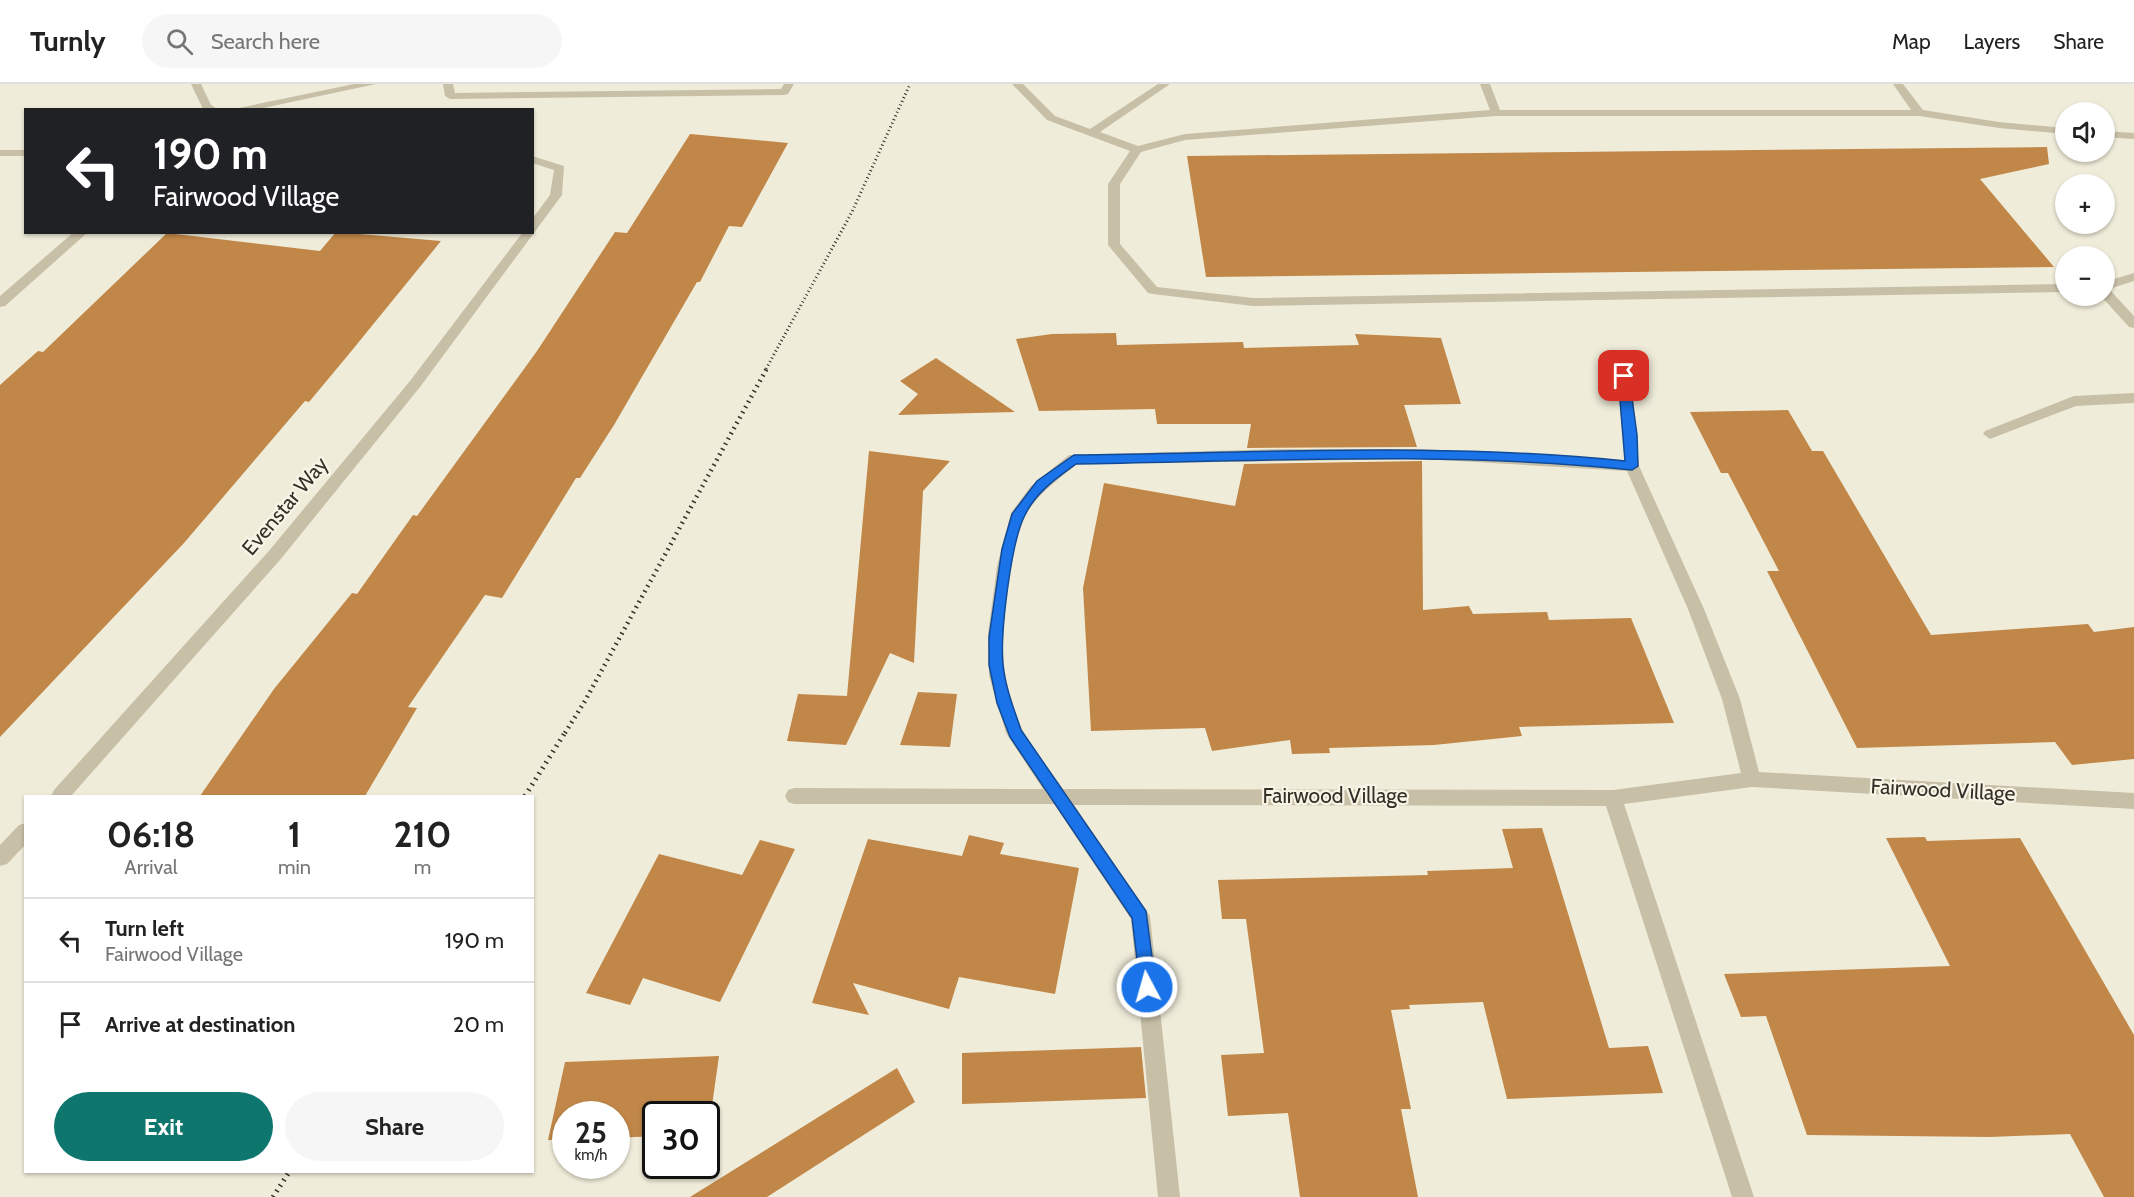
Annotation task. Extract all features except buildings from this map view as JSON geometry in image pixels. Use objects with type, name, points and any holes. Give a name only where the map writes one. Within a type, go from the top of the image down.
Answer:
[{"type":"street","points":[[196,84],[209,108]]},
{"type":"street","points":[[245,108],[371,84]]},
{"type":"street","points":[[448,84],[450,96],[784,92],[789,84]]},
{"type":"street","points":[[1017,84],[1052,118],[1137,150],[1185,137],[1377,124],[1496,113],[1919,112],[1999,125],[2055,130]]},
{"type":"street","points":[[1091,133],[1165,84]]},
{"type":"street","points":[[1485,84],[1496,113]]},
{"type":"street","points":[[1898,84],[1919,112]]},
{"type":"street","points":[[2115,135],[2134,136]]},
{"type":"street","points":[[1137,150],[1114,184],[1114,245],[1153,290],[1253,302],[2055,288]]},
{"type":"street","points":[[0,153],[24,153]]},
{"type":"street","points":[[534,160],[560,168],[556,195],[534,225]]},
{"type":"street","points":[[0,303],[80,234]]},
{"type":"street","name":"Evenstar Way","points":[[61,795],[281,547],[422,374],[528,234]]},
{"type":"street","points":[[2115,283],[2134,277]]},
{"type":"street","points":[[2115,303],[2134,324]]},
{"type":"street","points":[[1624,376],[1632,466],[1701,621],[1731,699],[1752,779]]},
{"type":"street","points":[[1990,434],[2074,401],[2134,398]]},
{"type":"street","points":[[1168,1197],[1140,916],[1015,733],[1004,703],[996,665],[996,637],[1009,549],[1018,514],[1041,484],[1074,459],[1417,455],[1569,459],[1632,466]]},
{"type":"street","name":"Fairwood Village","points":[[794,796],[1613,798],[1752,779],[2134,801]]},
{"type":"street","points":[[1613,798],[1743,1197]]},
{"type":"street","points":[[0,858],[24,833]]},
{"type":"railway","points":[[766,369],[852,212],[910,84]]},
{"type":"railway","points":[[565,733],[585,701],[767,368]]},
{"type":"railway","points":[[526,795],[566,731]]},
{"type":"railway","points":[[273,1197],[288,1173]]},
{"type":"route","points":[[1147,987],[1140,916],[1015,733],[1004,703],[996,665],[996,637],[1009,549],[1018,514],[1041,484],[1074,459],[1417,455],[1569,459],[1632,466],[1624,376]]}]
